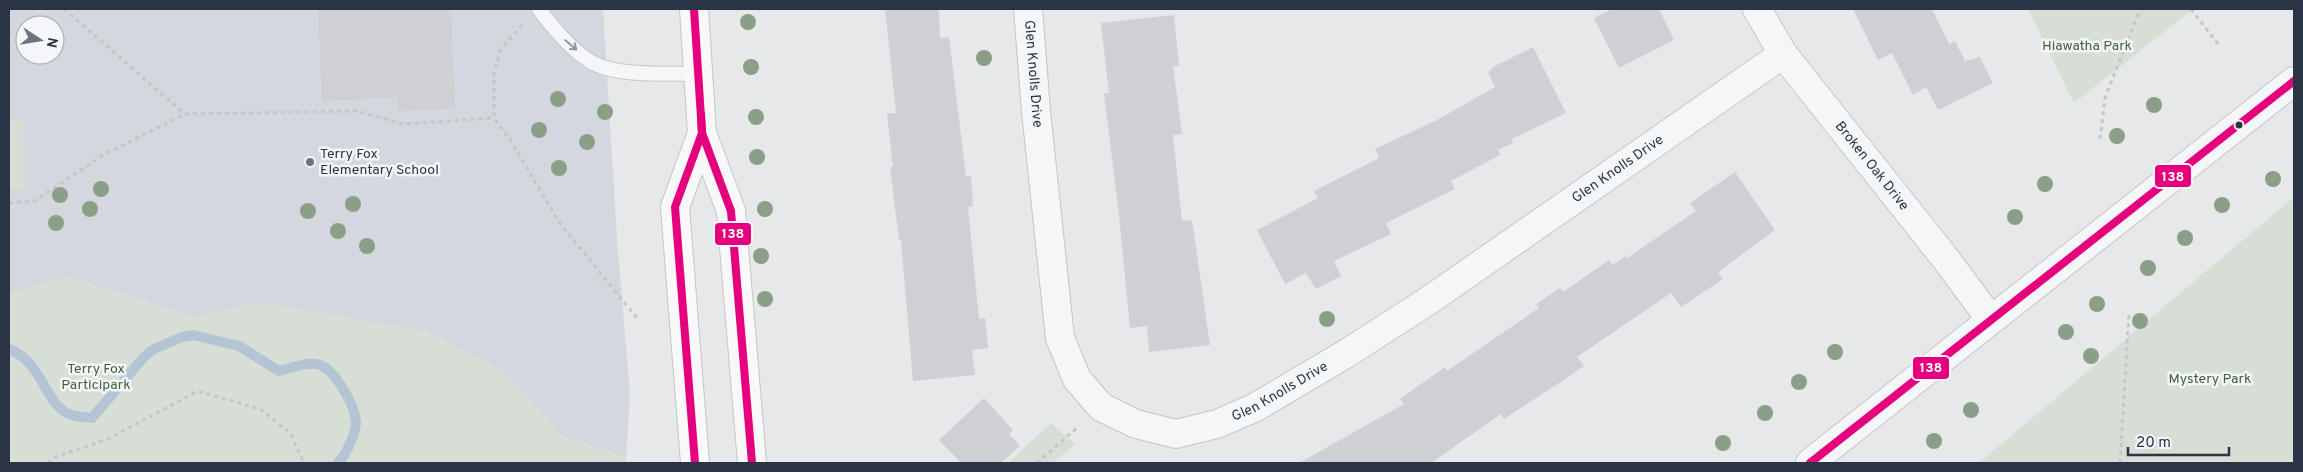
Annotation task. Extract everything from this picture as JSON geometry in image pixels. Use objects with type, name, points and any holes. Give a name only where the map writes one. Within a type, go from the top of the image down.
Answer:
[{"type":"main road","points":[[694,9],[702,133],[731,211],[752,463]]},
{"type":"main road","points":[[695,463],[675,207],[702,133]]},
{"type":"street","name":"Glen Knolls Drive","points":[[1028,9],[1036,111],[1060,338],[1077,379],[1101,406],[1136,424],[1176,434],[1217,424],[1254,408],[1344,355],[1428,301],[1783,54]]},
{"type":"street","name":"Broken Oak Drive","points":[[1757,9],[1783,54],[1944,258],[1990,320]]},
{"type":"street","points":[[1810,463],[2294,81]]},
{"type":"lane","points":[[539,9],[554,31],[592,62],[620,71],[698,74]]},
{"type":"path","points":[[64,9],[185,114]]},
{"type":"path","points":[[539,9],[516,30],[501,49],[494,73],[494,118],[511,141],[558,222],[637,318]]},
{"type":"path","points":[[2100,139],[2105,98],[2140,9]]},
{"type":"path","points":[[2191,9],[2218,44]]},
{"type":"path","points":[[9,203],[34,201],[105,154],[185,114],[356,111],[404,124],[494,118]]},
{"type":"path","points":[[2120,463],[2129,313]]},
{"type":"path","points":[[48,463],[55,457],[108,438],[198,391],[260,409],[290,433],[304,463]]},
{"type":"path","points":[[1037,463],[1101,406]]},
{"type":"shaded area","name":"Terry Fox Elementary School","points":[[9,9],[603,9],[617,239],[630,394],[626,457],[69,277],[9,294]]},
{"type":"green space","name":"Hiawatha Park","points":[[2028,9],[2193,9],[2074,103]]},
{"type":"green space","points":[[9,120],[23,120],[25,189],[9,189]]},
{"type":"green space","name":"Mystery Park","points":[[2294,197],[2294,463],[1979,463]]},
{"type":"green space","name":"Terry Fox Participark","points":[[69,277],[195,318],[257,302],[425,331],[503,371],[563,437],[626,457],[626,463],[9,463],[9,293]]},
{"type":"green space","points":[[1051,423],[1075,444],[1053,463],[1008,463]]},
{"type":"building","points":[[318,9],[451,9],[455,109],[397,111],[397,97],[322,101]]},
{"type":"building","points":[[885,9],[939,9],[940,38],[949,37],[966,177],[971,176],[973,206],[968,207],[979,319],[985,318],[988,348],[972,350],[975,375],[913,381],[901,240],[899,240],[890,167],[893,167],[887,114],[896,113]]},
{"type":"building","points":[[1612,9],[1659,9],[1674,40],[1619,68],[1594,18]]},
{"type":"building","points":[[1853,9],[1932,9],[1949,44],[1955,41],[1965,61],[1980,57],[1993,83],[1938,110],[1926,87],[1913,95],[1892,53],[1878,60]]},
{"type":"building","points":[[1174,15],[1179,66],[1173,66],[1182,134],[1173,135],[1182,221],[1192,220],[1210,345],[1149,352],[1147,326],[1130,328],[1104,93],[1109,93],[1101,23]]},
{"type":"building","points":[[1533,47],[1566,113],[1512,139],[1513,143],[1498,150],[1500,155],[1451,181],[1455,189],[1386,223],[1391,234],[1334,261],[1341,276],[1316,289],[1306,273],[1285,284],[1257,230],[1318,198],[1314,191],[1379,158],[1375,149],[1437,120],[1495,87],[1488,72],[1492,70],[1491,68]]},
{"type":"building","points":[[1735,172],[1775,230],[1718,272],[1723,279],[1681,307],[1671,293],[1577,357],[1584,366],[1504,419],[1501,414],[1431,463],[1299,463],[1404,404],[1400,399],[1445,367],[1447,371],[1539,308],[1536,304],[1560,288],[1563,292],[1609,260],[1612,265],[1626,256],[1627,258],[1696,211],[1690,203]]},
{"type":"building","points":[[984,398],[1013,430],[1009,434],[1020,446],[1001,463],[961,463],[939,440]]},
{"type":"waterway","points":[[9,349],[29,363],[61,409],[71,415],[92,418],[143,358],[152,350],[182,337],[193,335],[239,346],[279,371],[305,364],[320,365],[338,381],[355,415],[356,427],[347,449],[338,463]]},
{"type":"transit line","name":"138","points":[[694,9],[702,133],[731,211],[752,463]]},
{"type":"transit line","name":"138","points":[[1810,463],[2294,81]]},
{"type":"transit line","name":"138","points":[[695,463],[675,207],[702,133],[701,114]]},
{"type":"place","name":"Terry Fox Elementary School","points":[[310,162]]}]
